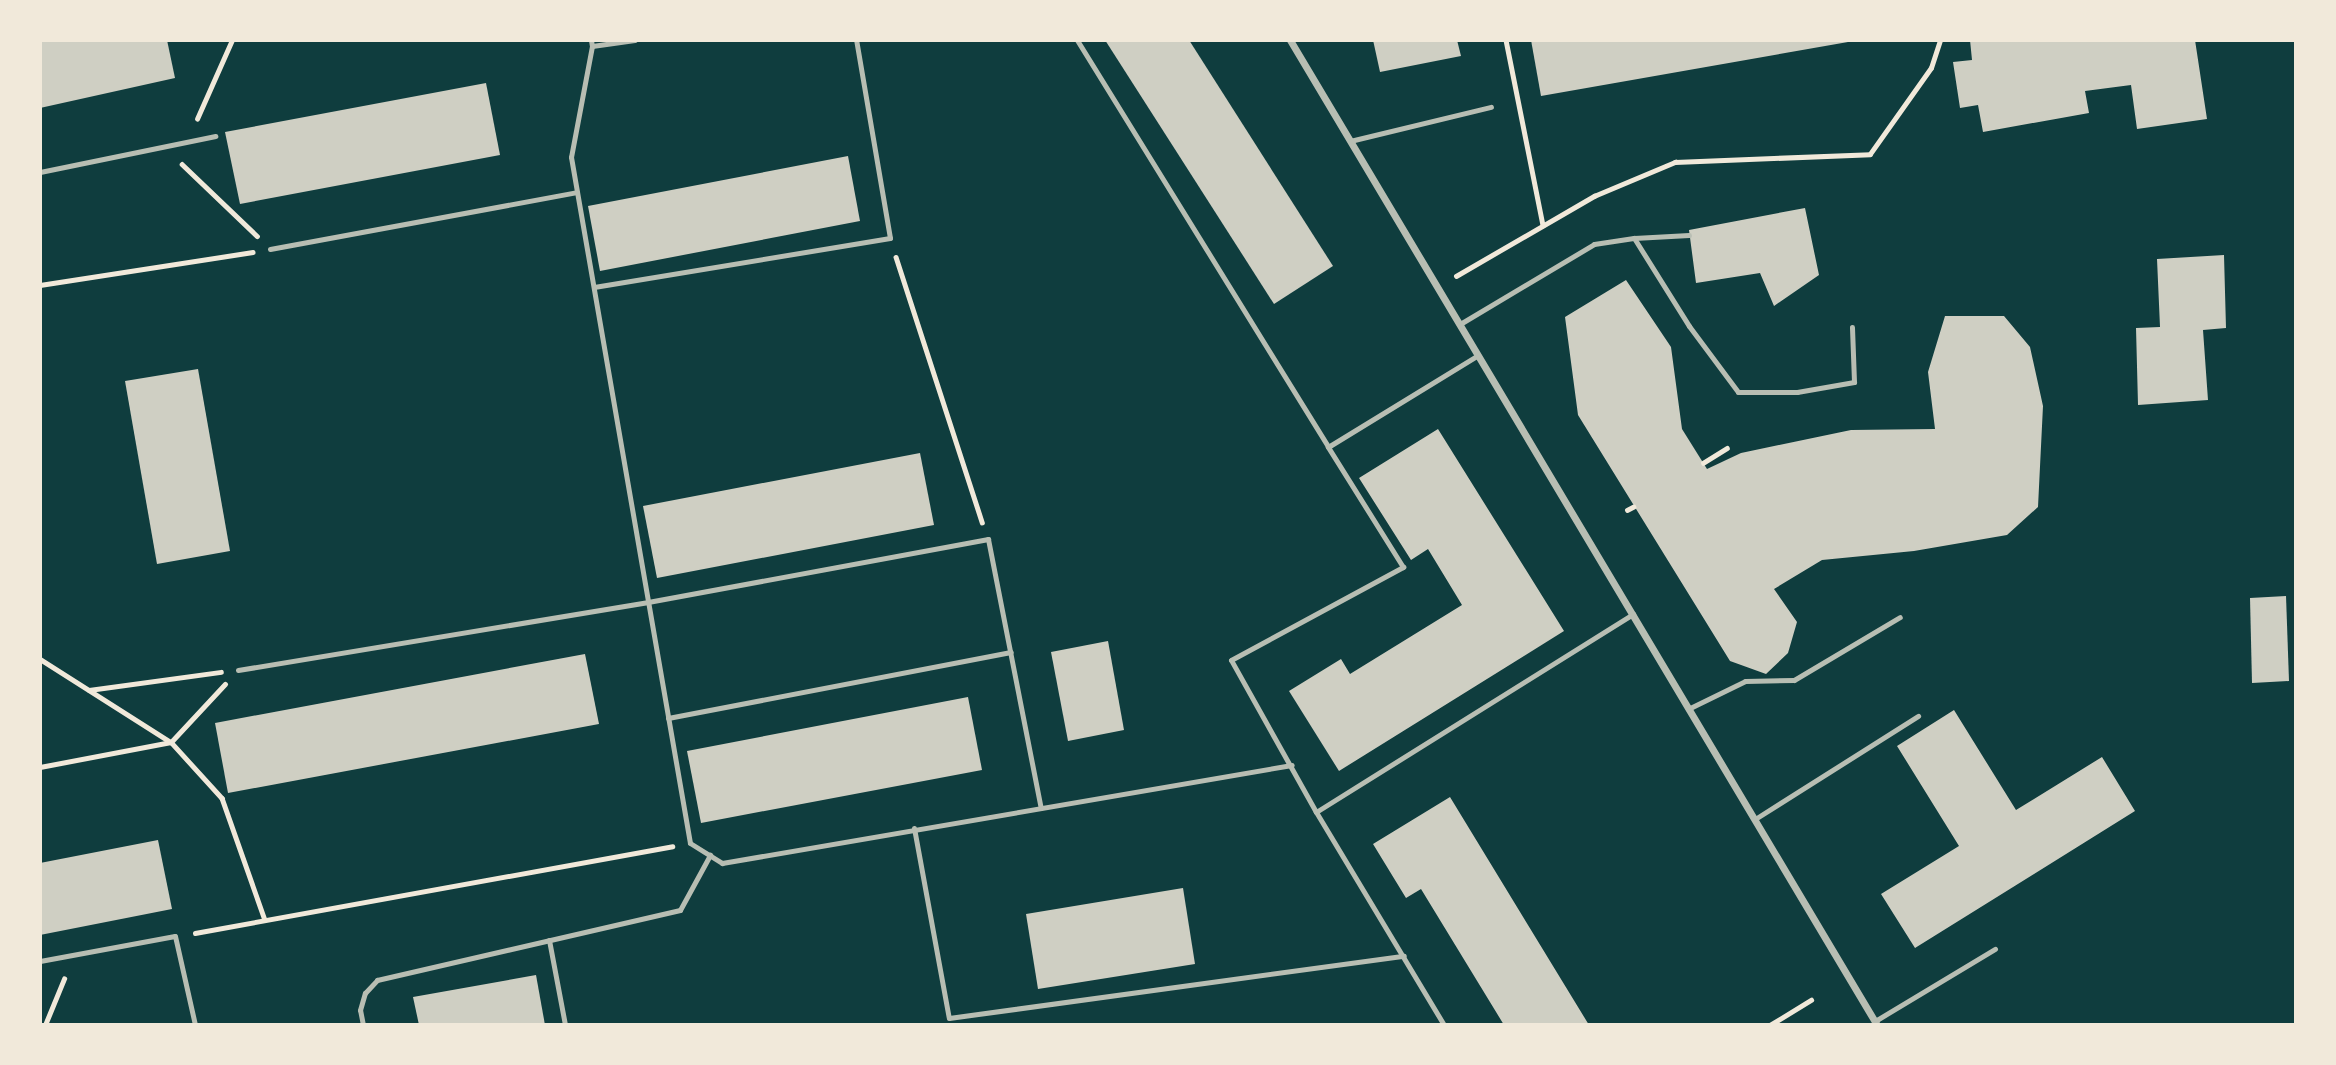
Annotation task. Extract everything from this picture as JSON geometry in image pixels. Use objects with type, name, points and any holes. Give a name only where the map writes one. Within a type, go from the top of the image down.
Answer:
[{"type":"street","points":[[1290,40],[1435,288],[1460,324],[1876,1023]]},
{"type":"lane","points":[[635,40],[591,43],[571,157],[690,842],[722,863],[1292,765]]},
{"type":"lane","points":[[594,287],[890,237],[856,40]]},
{"type":"lane","points":[[1077,40],[1403,566],[1231,660],[1292,765],[1316,813],[1444,1025]]},
{"type":"lane","points":[[1350,141],[1491,107]]},
{"type":"lane","points":[[40,172],[215,136]]},
{"type":"lane","points":[[270,249],[577,192]]},
{"type":"lane","points":[[1460,324],[1594,244],[1634,237],[1689,235]]},
{"type":"lane","points":[[1634,237],[1689,326],[1738,392],[1797,392],[1854,382],[1852,327]]},
{"type":"lane","points":[[1328,447],[1478,355]]},
{"type":"lane","points":[[238,670],[648,602],[988,539],[1041,808]]},
{"type":"lane","points":[[1316,813],[1633,614]]},
{"type":"lane","points":[[1690,708],[1745,681],[1794,680],[1900,617]]},
{"type":"lane","points":[[668,718],[1011,652]]},
{"type":"lane","points":[[1755,819],[1918,716]]},
{"type":"lane","points":[[914,828],[950,1022],[1404,956]]},
{"type":"lane","points":[[363,1025],[360,1010],[365,993],[377,980],[680,910],[710,855]]},
{"type":"lane","points":[[40,961],[175,936],[195,1025]]},
{"type":"lane","points":[[549,940],[565,1025]]},
{"type":"lane","points":[[1876,1023],[1995,949]]},
{"type":"path","points":[[187,142],[232,40]]},
{"type":"path","points":[[1506,40],[1544,225]]},
{"type":"path","points":[[1435,288],[1594,196],[1675,162],[1870,154],[1931,68],[1940,40]]},
{"type":"path","points":[[164,147],[270,249]]},
{"type":"path","points":[[890,237],[943,412],[988,539]]},
{"type":"path","points":[[40,285],[270,249]]},
{"type":"path","points":[[1703,463],[1727,448]]},
{"type":"path","points":[[1627,510],[1633,506]]},
{"type":"path","points":[[40,659],[171,742],[222,798],[265,920]]},
{"type":"path","points":[[89,690],[238,670]]},
{"type":"path","points":[[40,766],[171,742],[238,670]]},
{"type":"path","points":[[175,936],[690,842]]},
{"type":"path","points":[[45,1025],[73,955]]},
{"type":"path","points":[[1769,1025],[1811,1000]]},
{"type":"building","points":[[40,40],[167,40],[175,78],[40,108]]},
{"type":"building","points":[[1105,40],[1189,40],[1333,266],[1274,304]]},
{"type":"building","points":[[1373,40],[1457,40],[1461,56],[1380,72]]},
{"type":"building","points":[[1531,40],[1848,40],[1848,42],[1541,96]]},
{"type":"building","points":[[1970,40],[2195,40],[2207,119],[2137,129],[2131,85],[2085,91],[2089,113],[1983,132],[1978,105],[1960,108],[1953,62],[1972,60]]},
{"type":"building","points":[[486,83],[500,155],[240,204],[225,132]]},
{"type":"building","points":[[848,156],[860,221],[600,271],[588,206]]},
{"type":"building","points":[[1805,208],[1819,275],[1774,306],[1760,273],[1696,283],[1689,230]]},
{"type":"building","points":[[2224,255],[2226,328],[2203,330],[2208,400],[2138,405],[2136,328],[2160,327],[2157,259]]},
{"type":"building","points":[[1626,280],[1671,347],[1682,429],[1707,469],[1741,453],[1851,430],[1935,429],[1928,372],[1945,316],[2004,316],[2030,347],[2043,406],[2038,507],[2007,535],[1914,551],[1822,560],[1774,589],[1797,622],[1788,653],[1766,674],[1730,661],[1578,415],[1565,317]]},
{"type":"building","points":[[198,369],[230,551],[157,564],[125,381]]},
{"type":"building","points":[[1438,429],[1564,631],[1339,771],[1289,691],[1341,659],[1350,674],[1462,605],[1428,549],[1411,560],[1359,478]]},
{"type":"building","points":[[920,453],[934,525],[657,578],[643,506]]},
{"type":"building","points":[[2286,596],[2289,681],[2252,683],[2250,598]]},
{"type":"building","points":[[1108,641],[1124,730],[1068,741],[1051,652]]},
{"type":"building","points":[[585,654],[599,724],[228,793],[215,723]]},
{"type":"building","points":[[968,697],[982,770],[701,823],[687,751]]},
{"type":"building","points":[[1954,710],[2016,810],[2102,757],[2135,811],[1915,948],[1881,894],[1959,846],[1897,746]]},
{"type":"building","points":[[1450,797],[1589,1025],[1504,1025],[1421,889],[1406,898],[1373,844]]},
{"type":"building","points":[[158,840],[172,909],[40,935],[40,863]]},
{"type":"building","points":[[1183,888],[1195,964],[1038,989],[1026,914]]},
{"type":"building","points":[[536,975],[545,1025],[419,1025],[413,997]]}]
